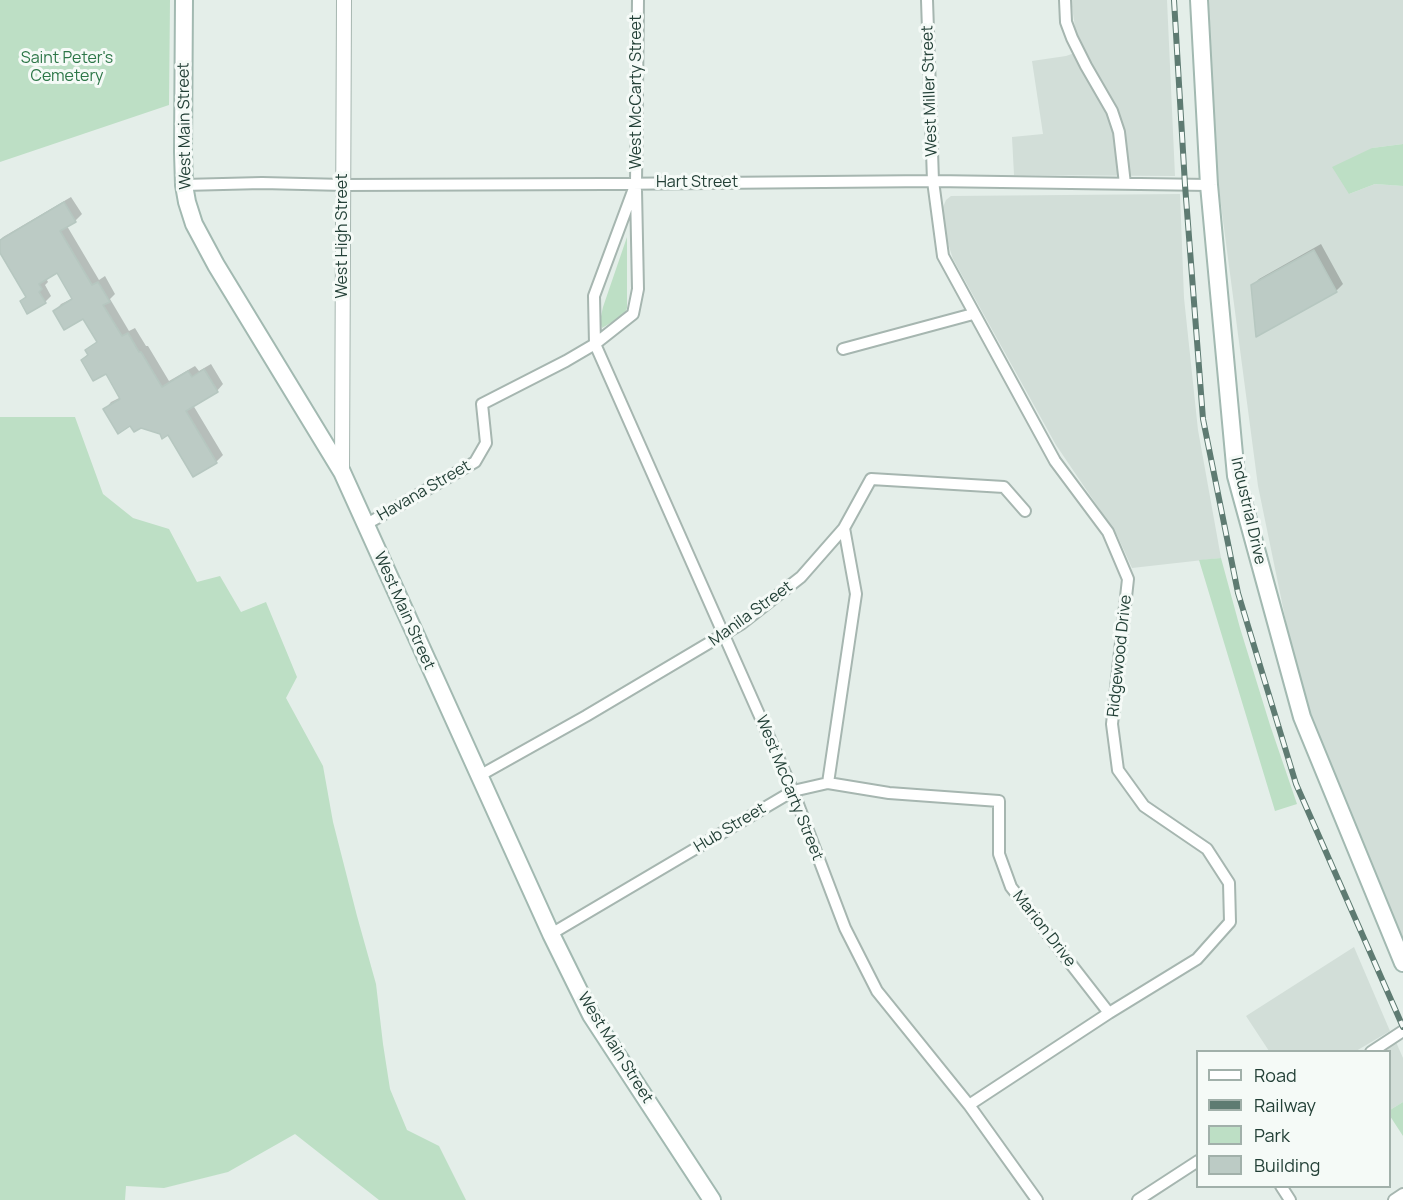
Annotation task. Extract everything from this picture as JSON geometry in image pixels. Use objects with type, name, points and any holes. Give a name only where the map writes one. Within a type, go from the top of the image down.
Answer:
[{"type":"main road","name":"West Main Street","points":[[184,0],[184,185],[194,224],[203,243],[342,472],[551,934],[591,1015],[712,1200]]},
{"type":"main road","name":"Industrial Drive","points":[[1199,0],[1209,185],[1236,476],[1302,717],[1403,963]]},
{"type":"street","name":"West High Street","points":[[342,472],[344,0]]},
{"type":"street","name":"West McCarty Street","points":[[595,344],[633,314],[638,289],[636,183],[638,0]]},
{"type":"street","name":"West Miller Street","points":[[927,0],[933,181]]},
{"type":"street","points":[[1065,0],[1066,22],[1072,38],[1112,111],[1119,132],[1125,184]]},
{"type":"street","name":"Hart Street","points":[[184,185],[933,181],[1209,185]]},
{"type":"street","name":"Ridgewood Drive","points":[[933,181],[942,256],[1055,461],[1108,532],[1128,579],[1112,724],[1118,770],[1144,806],[1207,849],[1229,883],[1230,922],[1197,959],[1109,1012],[969,1105]]},
{"type":"street","name":"West McCarty Street","points":[[636,183],[594,296],[595,344],[793,791],[845,928],[877,991],[969,1105],[1037,1200]]},
{"type":"street","points":[[843,349],[974,314]]},
{"type":"street","name":"Havana Street","points":[[365,525],[476,462],[486,443],[482,404],[595,344]]},
{"type":"street","name":"Manila Street","points":[[479,776],[741,624],[801,578],[844,528],[871,479],[1004,487],[1025,511]]},
{"type":"street","points":[[828,783],[856,594],[844,528]]},
{"type":"street","name":"Hub Street","points":[[551,934],[793,791],[828,783],[890,793],[999,801]]},
{"type":"street","name":"Marion Drive","points":[[999,801],[999,854],[1011,887],[1109,1012]]},
{"type":"street","points":[[1374,1050],[1403,1032]]},
{"type":"street","points":[[1138,1200],[1196,1162]]},
{"type":"street","points":[[1394,1200],[1403,1194]]},
{"type":"shaded area","points":[[1071,0],[1167,0],[1175,176],[1014,175],[1012,137],[1043,134],[1032,61],[1066,56],[1083,50],[1076,34]]},
{"type":"shaded area","points":[[1207,0],[1403,0],[1403,144],[1372,148],[1349,194],[1375,184],[1403,186],[1403,943],[1335,784],[1300,690],[1258,486],[1217,175]]},
{"type":"shaded area","points":[[1180,194],[1184,298],[1198,430],[1221,558],[1132,568],[1117,535],[1056,445],[953,259],[945,234],[943,207],[951,196]]},
{"type":"shaded area","points":[[1354,947],[1390,1031],[1358,1050],[1268,1050],[1246,1016]]},
{"type":"shaded area","points":[[1396,1042],[1403,1058],[1403,1102],[1391,1109],[1391,1050],[1385,1050]]},
{"type":"green space","name":"Saint Peter's Cemetery","points":[[0,0],[170,0],[169,105],[0,162]]},
{"type":"green space","points":[[1403,144],[1403,186],[1375,184],[1349,194],[1332,167],[1372,148]]},
{"type":"green space","points":[[627,237],[627,308],[624,315],[602,328],[600,321],[603,307]]},
{"type":"green space","points":[[0,417],[75,417],[103,494],[133,518],[169,529],[197,582],[220,576],[241,612],[266,602],[297,677],[286,698],[323,766],[333,822],[376,984],[390,1089],[407,1130],[439,1146],[466,1200],[379,1200],[295,1134],[228,1172],[164,1188],[126,1186],[125,1200],[0,1200]]},
{"type":"green space","points":[[1221,558],[1240,628],[1297,804],[1275,811],[1199,560]]},
{"type":"green space","points":[[1403,1102],[1403,1136],[1391,1118],[1391,1109]]},
{"type":"building","points":[[64,202],[76,222],[60,231],[92,285],[98,282],[110,302],[103,305],[122,336],[128,333],[162,387],[188,371],[192,377],[204,369],[218,392],[186,411],[217,463],[193,477],[168,435],[162,439],[160,434],[141,428],[134,432],[130,426],[118,434],[103,409],[120,399],[106,374],[93,381],[81,360],[88,355],[85,350],[97,342],[83,319],[64,330],[53,311],[72,299],[57,273],[39,284],[42,289],[39,292],[46,303],[27,314],[20,301],[26,297],[0,253],[0,240]]},
{"type":"building","points":[[1314,250],[1337,292],[1256,337],[1251,285]]},
{"type":"railway","points":[[1174,0],[1203,419],[1238,593],[1296,784],[1403,1027]]}]
